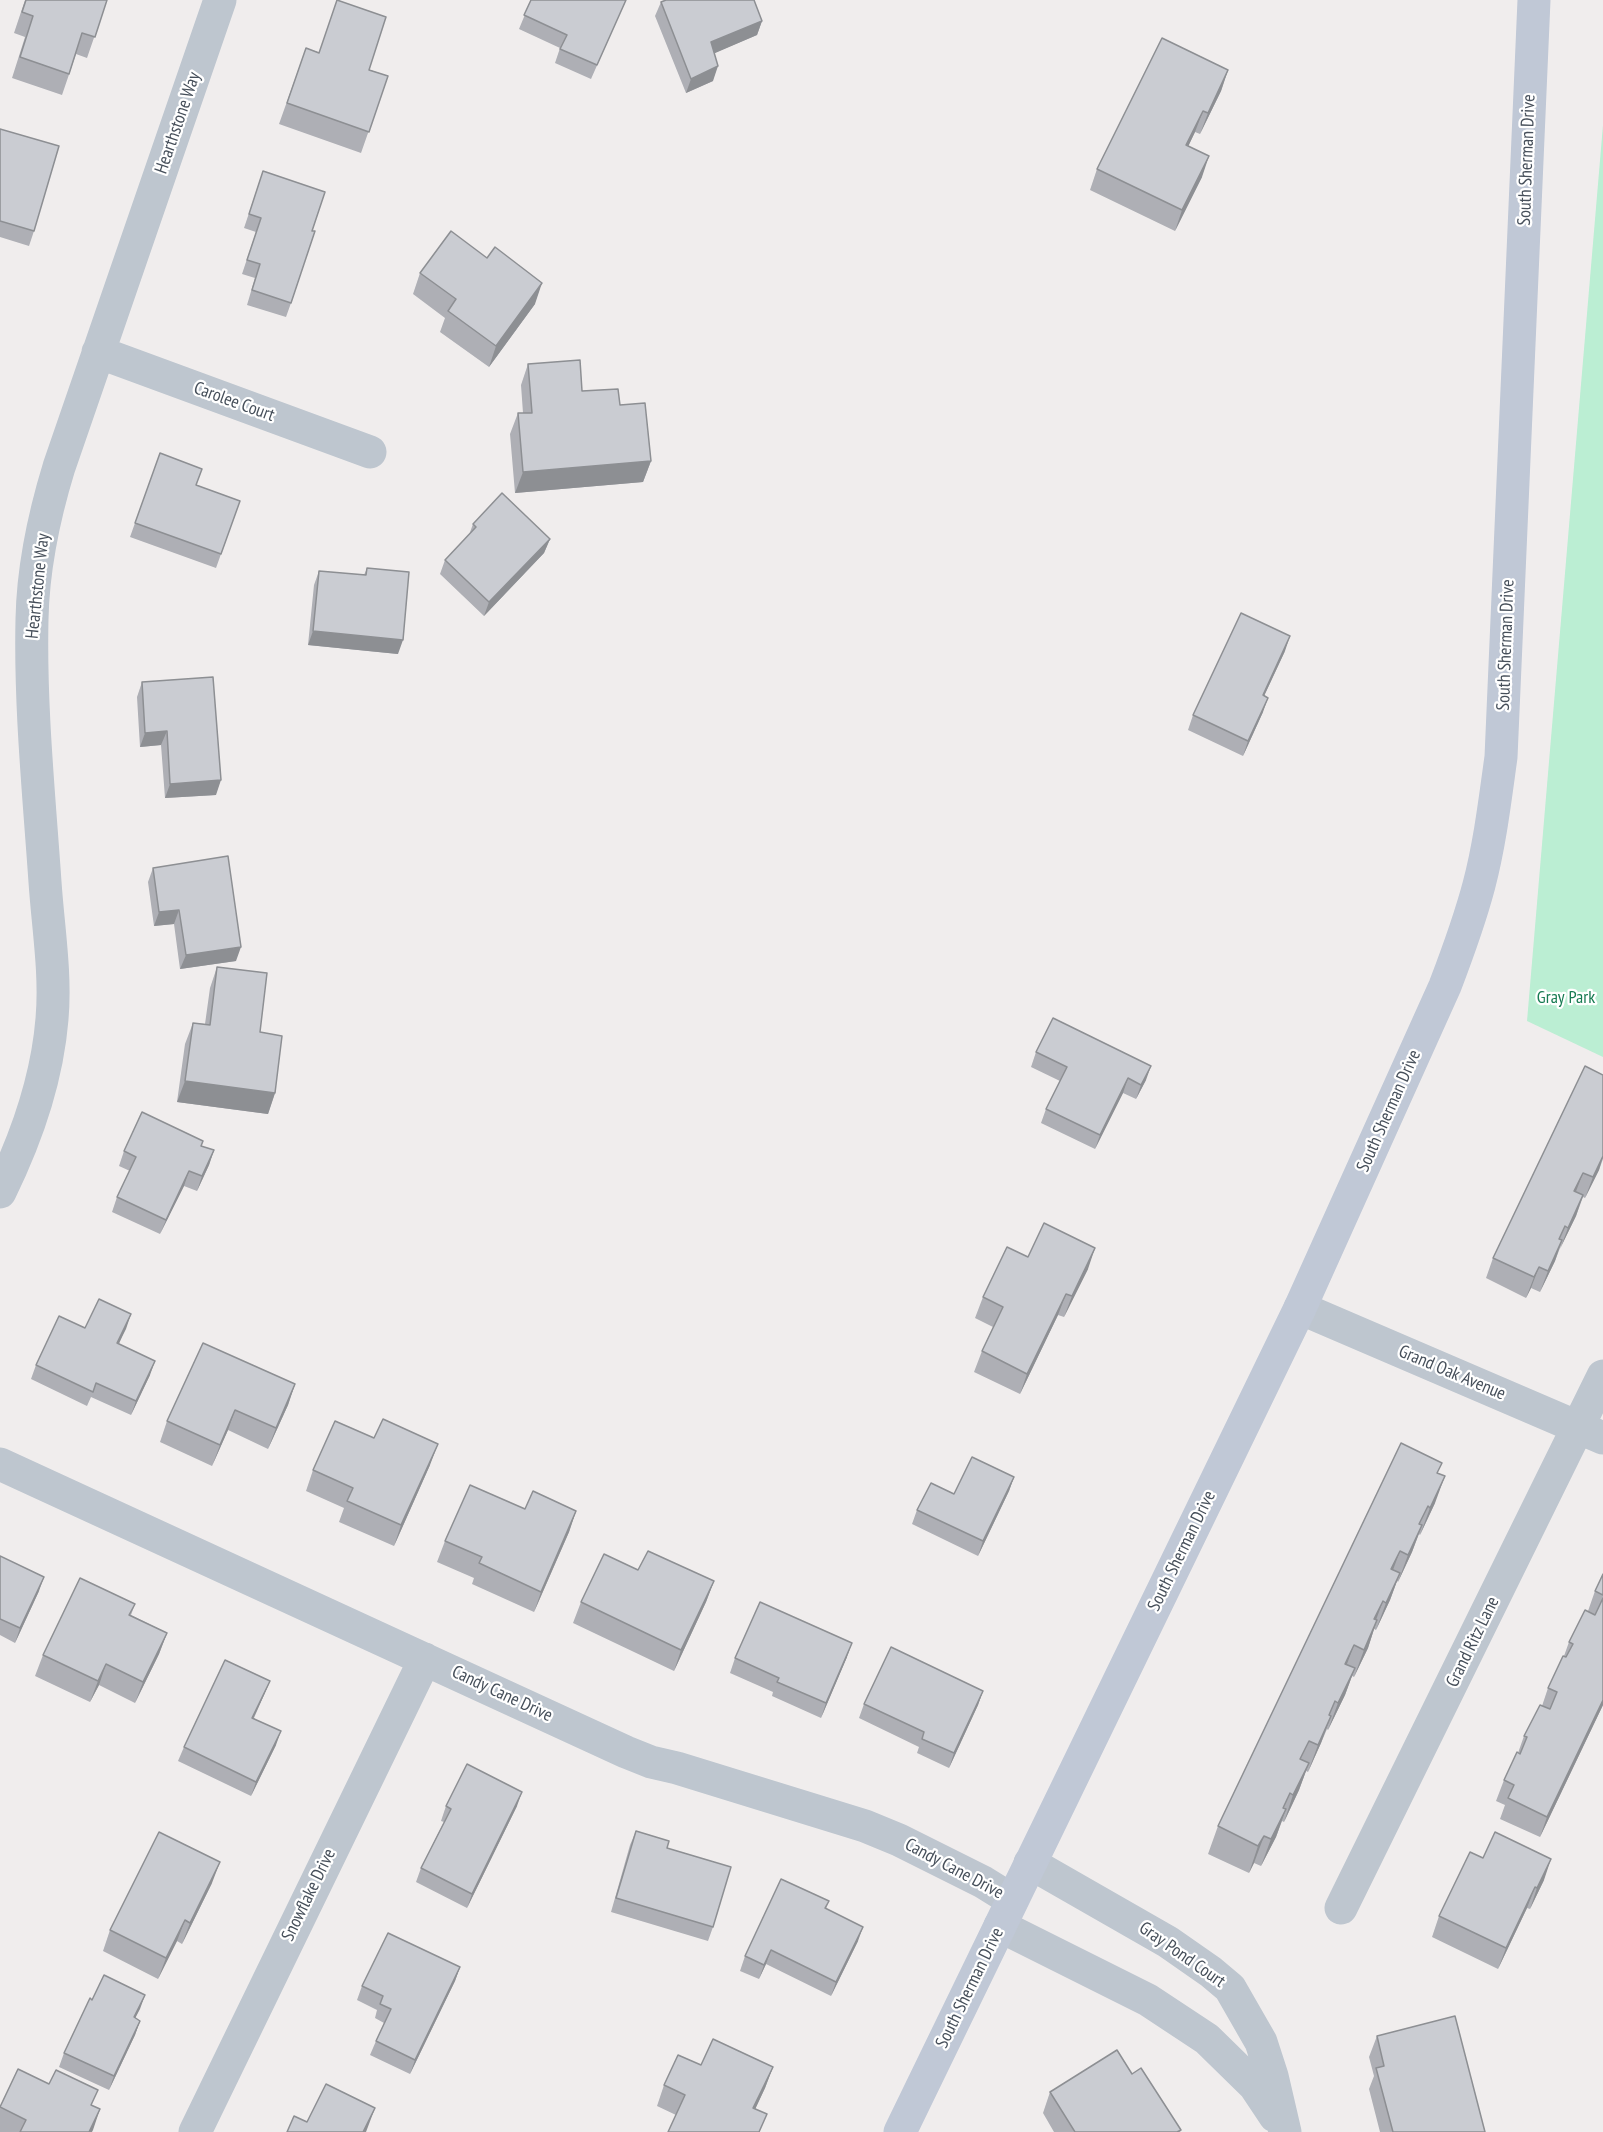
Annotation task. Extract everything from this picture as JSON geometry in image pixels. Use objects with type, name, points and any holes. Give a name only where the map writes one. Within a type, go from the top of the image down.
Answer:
[{"type":"street","name":"Hearthstone Way","points":[[0,1192],[20,1150],[33,1114],[44,1076],[52,1019],[51,972],[32,694],[32,617],[44,522],[58,467],[220,0]]},
{"type":"street","name":"South Sherman Drive","points":[[900,2132],[1300,1308],[1445,986],[1464,936],[1479,885],[1501,758],[1534,0]]},
{"type":"street","name":"Carolee Court","points":[[98,352],[370,452]]},
{"type":"street","name":"Grand Oak Avenue","points":[[1300,1308],[1591,1432]]},
{"type":"street","name":"Grand Ritz Lane","points":[[1341,1908],[1591,1432],[1603,1376]]},
{"type":"street","name":"Candy Cane Drive","points":[[0,1464],[626,1752],[865,1826],[899,1840],[983,1882],[1006,1913]]},
{"type":"street","name":"Snowflake Drive","points":[[195,2132],[425,1659]]},
{"type":"street","name":"Gray Pond Court","points":[[1030,1863],[1168,1942],[1230,1988],[1262,2042],[1284,2132]]},
{"type":"street","name":"Gray Pond Court","points":[[1006,1913],[1149,2000],[1207,2039],[1256,2086],[1284,2132]]},
{"type":"green space","name":"Gray Park","points":[[1603,125],[1603,1057],[1527,1021]]},
{"type":"building","points":[[26,0],[107,0],[95,37],[82,33],[69,74],[20,57],[33,16],[22,12]]},
{"type":"building","points":[[337,0],[386,17],[369,70],[388,76],[369,132],[287,103],[306,48],[319,53]]},
{"type":"building","points":[[531,0],[626,0],[597,65],[560,49],[567,35],[524,15]]},
{"type":"building","points":[[666,0],[754,0],[762,21],[711,42],[718,66],[691,79],[661,2]]},
{"type":"building","points":[[1162,38],[1228,70],[1208,113],[1203,111],[1186,145],[1209,156],[1182,210],[1097,169]]},
{"type":"building","points":[[0,129],[59,146],[34,231],[0,221]]},
{"type":"building","points":[[263,171],[325,192],[312,231],[315,231],[291,303],[252,290],[260,264],[247,260],[261,218],[249,214]]},
{"type":"building","points":[[451,231],[487,258],[495,247],[542,283],[496,346],[448,311],[456,299],[420,273]]},
{"type":"building","points":[[580,360],[582,391],[618,389],[620,405],[645,403],[651,461],[523,472],[518,413],[532,413],[528,364]]},
{"type":"building","points":[[160,453],[202,469],[196,485],[240,501],[221,554],[135,523]]},
{"type":"building","points":[[502,493],[550,539],[489,602],[445,560],[476,527],[473,524]]},
{"type":"building","points":[[367,568],[409,572],[403,640],[313,631],[319,571],[366,575]]},
{"type":"building","points":[[1241,613],[1290,636],[1263,695],[1268,698],[1248,741],[1193,715]]},
{"type":"building","points":[[213,677],[221,780],[170,784],[167,731],[145,733],[142,682]]},
{"type":"building","points":[[228,856],[241,947],[186,955],[179,910],[159,912],[153,868]]},
{"type":"building","points":[[217,967],[267,973],[260,1032],[282,1036],[275,1093],[185,1081],[193,1023],[210,1025]]},
{"type":"building","points":[[1053,1018],[1151,1066],[1141,1085],[1128,1078],[1100,1135],[1046,1109],[1067,1067],[1036,1052]]},
{"type":"building","points":[[1585,1066],[1603,1075],[1603,1156],[1593,1177],[1583,1173],[1574,1191],[1583,1195],[1568,1228],[1565,1226],[1559,1239],[1562,1240],[1548,1271],[1539,1267],[1534,1277],[1493,1258]]},
{"type":"building","points":[[142,1112],[203,1141],[201,1146],[214,1150],[202,1176],[189,1171],[166,1220],[117,1197],[136,1157],[124,1151]]},
{"type":"building","points":[[1044,1223],[1095,1248],[1072,1296],[1066,1294],[1027,1374],[982,1351],[1003,1307],[983,1297],[1007,1247],[1028,1257]]},
{"type":"building","points":[[99,1299],[131,1314],[117,1343],[155,1361],[136,1401],[96,1383],[93,1392],[36,1365],[59,1316],[85,1328]]},
{"type":"building","points":[[203,1343],[295,1384],[276,1428],[235,1410],[220,1445],[167,1421]]},
{"type":"building","points":[[383,1419],[438,1444],[401,1525],[347,1501],[353,1488],[313,1470],[335,1421],[374,1438]]},
{"type":"building","points":[[1401,1443],[1442,1463],[1437,1473],[1445,1476],[1430,1508],[1428,1506],[1419,1524],[1422,1525],[1408,1555],[1400,1551],[1391,1569],[1400,1573],[1386,1603],[1383,1601],[1374,1619],[1377,1620],[1364,1650],[1354,1645],[1345,1664],[1355,1668],[1338,1703],[1335,1701],[1318,1745],[1309,1741],[1300,1759],[1309,1763],[1293,1795],[1290,1793],[1283,1808],[1286,1809],[1271,1839],[1264,1836],[1258,1846],[1218,1826]]},
{"type":"building","points":[[972,1457],[1014,1477],[983,1541],[917,1510],[931,1483],[954,1494]]},
{"type":"building","points":[[470,1485],[525,1509],[533,1491],[576,1511],[541,1592],[479,1563],[482,1557],[445,1541]]},
{"type":"building","points":[[648,1551],[714,1581],[681,1650],[581,1602],[604,1554],[638,1570]]},
{"type":"building","points":[[0,1556],[44,1577],[20,1628],[0,1619]]},
{"type":"building","points":[[1603,1574],[1603,1595],[1595,1591]]},
{"type":"building","points":[[80,1578],[135,1604],[129,1615],[167,1633],[143,1682],[106,1664],[98,1681],[43,1655]]},
{"type":"building","points":[[1603,1598],[1603,1700],[1547,1817],[1508,1798],[1514,1785],[1504,1780],[1517,1752],[1520,1754],[1527,1737],[1524,1736],[1540,1705],[1550,1709],[1557,1692],[1548,1688],[1563,1656],[1566,1657],[1573,1644],[1569,1642],[1585,1610],[1595,1615]]},
{"type":"building","points":[[760,1602],[852,1643],[826,1703],[777,1682],[779,1678],[735,1658]]},
{"type":"building","points":[[891,1647],[983,1691],[954,1753],[922,1739],[924,1732],[864,1704]]},
{"type":"building","points":[[225,1660],[270,1681],[252,1718],[281,1731],[256,1782],[184,1747]]},
{"type":"building","points":[[467,1764],[522,1792],[472,1894],[421,1868],[451,1809],[446,1806]]},
{"type":"building","points":[[636,1831],[669,1841],[667,1848],[731,1867],[713,1927],[616,1898]]},
{"type":"building","points":[[159,1832],[220,1862],[190,1923],[185,1920],[166,1958],[110,1930]]},
{"type":"building","points":[[1495,1832],[1551,1859],[1506,1948],[1439,1916],[1470,1852],[1483,1858]]},
{"type":"building","points":[[781,1879],[829,1901],[825,1908],[863,1927],[836,1982],[771,1950],[764,1965],[745,1956]]},
{"type":"building","points":[[388,1933],[460,1967],[415,2060],[376,2041],[391,2009],[380,2004],[383,1996],[362,1986]]},
{"type":"building","points":[[104,1975],[145,1995],[134,2017],[140,2021],[114,2076],[64,2053],[90,1998],[92,2000]]},
{"type":"building","points":[[1455,2016],[1485,2132],[1393,2132],[1376,2068],[1384,2066],[1377,2036]]},
{"type":"building","points":[[713,2039],[773,2067],[753,2108],[767,2114],[759,2132],[668,2132],[685,2095],[664,2085],[678,2055],[701,2065]]},
{"type":"building","points":[[1117,2050],[1132,2074],[1141,2068],[1181,2130],[1177,2132],[1075,2132],[1050,2092]]},
{"type":"building","points":[[18,2069],[49,2084],[56,2070],[98,2090],[91,2105],[100,2109],[89,2132],[20,2132],[26,2120],[0,2107]]},
{"type":"building","points":[[326,2084],[375,2108],[363,2132],[287,2132],[294,2116],[307,2122]]}]
